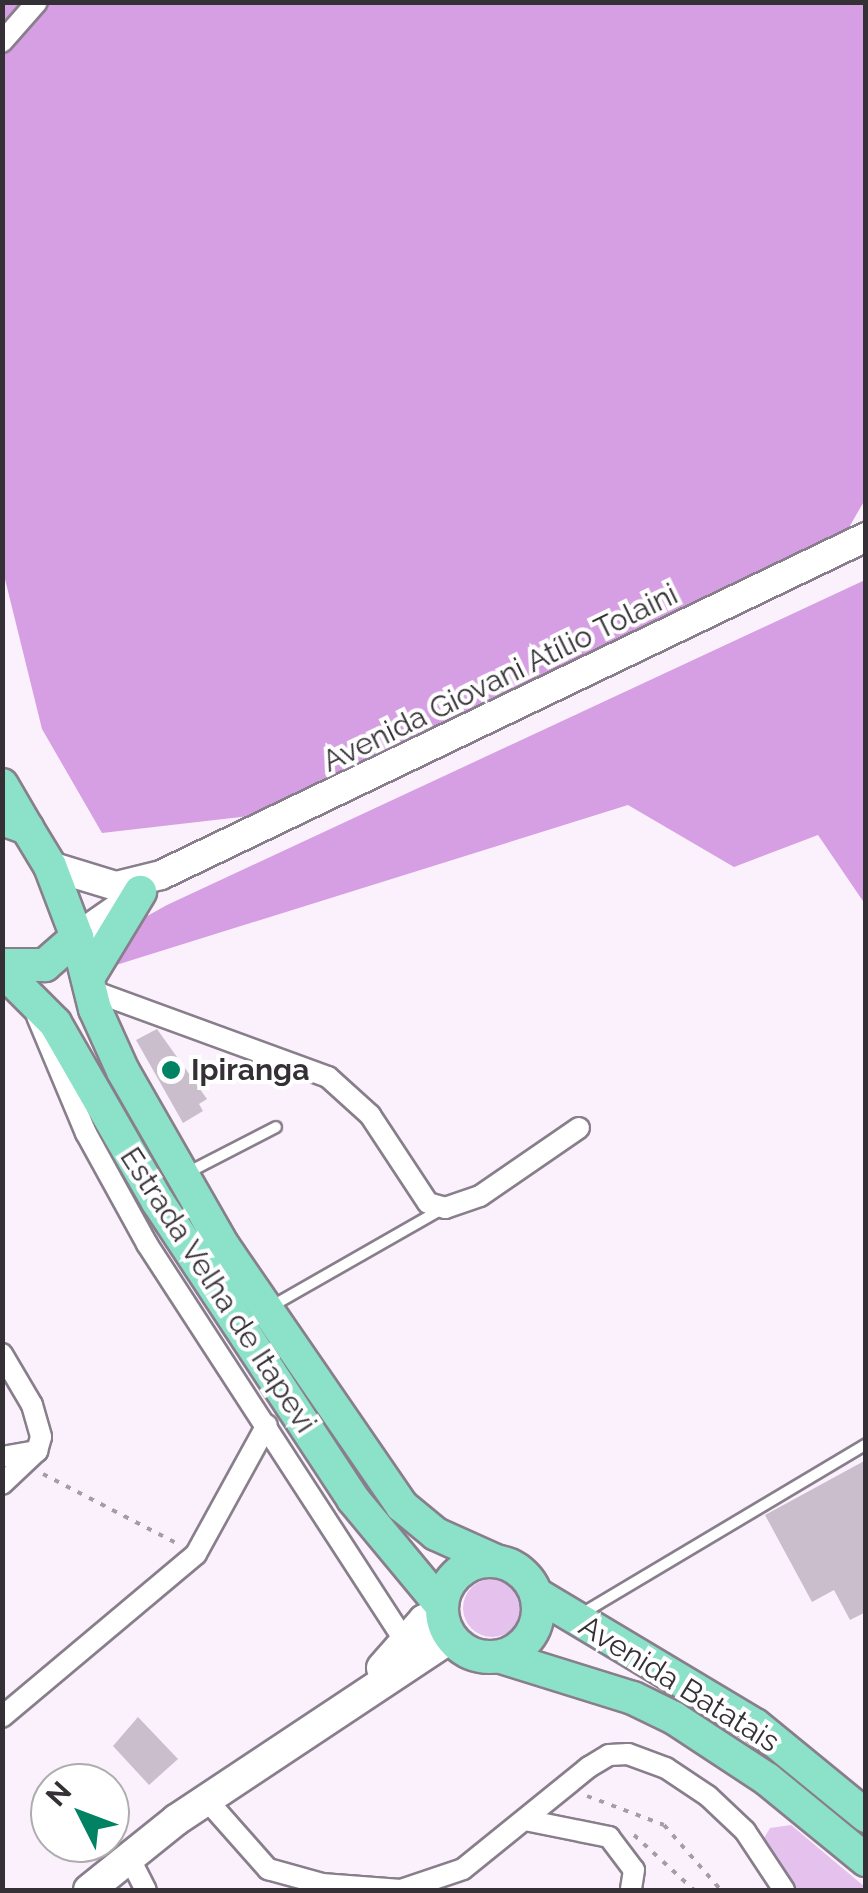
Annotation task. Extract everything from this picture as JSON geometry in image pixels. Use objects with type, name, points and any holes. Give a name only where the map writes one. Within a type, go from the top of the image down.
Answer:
[{"type":"main road","name":"Estrada Velha de Itapevi","points":[[2,785],[15,824],[50,866],[73,942],[92,982],[123,1071],[181,1176],[402,1506],[436,1534],[496,1561]]},
{"type":"main road","points":[[92,982],[150,884]]},
{"type":"main road","points":[[10,976],[30,969],[73,942]]},
{"type":"main road","name":"Estrada Velha de Itapevi","points":[[10,976],[55,1023],[158,1202],[353,1499],[444,1618]]},
{"type":"main road","points":[[130,1858],[206,1799],[361,1693],[444,1618],[462,1570],[496,1561],[521,1572],[536,1594],[532,1632],[510,1659]]},
{"type":"main road","name":"Avenida Batatais","points":[[536,1594],[755,1725],[866,1816]]},
{"type":"main road","points":[[361,1693],[404,1641],[444,1618]]},
{"type":"main road","points":[[444,1618],[472,1655],[510,1659],[633,1698],[674,1718],[767,1779],[866,1860]]},
{"type":"main road","points":[[89,1890],[124,1863]]},
{"type":"street","points":[[2,42],[37,2]]},
{"type":"street","name":"Avenida Giovani Atílio Tolaini","points":[[150,884],[866,537]]},
{"type":"street","points":[[50,866],[116,886],[150,884]]},
{"type":"street","points":[[73,942],[150,884]]},
{"type":"street","points":[[10,976],[86,1133],[147,1244],[404,1641]]},
{"type":"street","points":[[92,982],[328,1078],[370,1116],[417,1196],[445,1208],[480,1196],[579,1128]]},
{"type":"street","points":[[2,1354],[32,1405],[41,1437],[31,1458],[2,1484]]},
{"type":"street","points":[[2,1716],[196,1554],[267,1425]]},
{"type":"street","points":[[2,1456],[31,1458]]},
{"type":"street","points":[[206,1799],[268,1869],[367,1888],[433,1883],[463,1869],[599,1761],[628,1754],[666,1768],[708,1796],[745,1832],[784,1890]]},
{"type":"street","points":[[525,1820],[609,1837],[634,1870],[631,1890]]},
{"type":"street","points":[[130,1858],[146,1890]]},
{"type":"lane","points":[[181,1176],[276,1127]]},
{"type":"lane","points":[[267,1309],[445,1208]]},
{"type":"lane","points":[[573,1618],[608,1604],[866,1444]]},
{"type":"path","points":[[31,1458],[196,1554]]},
{"type":"path","points":[[572,1794],[603,1797],[664,1825],[721,1890]]},
{"type":"shaded area","points":[[2,3],[865,3],[866,498],[848,529],[267,814],[102,833],[42,729],[3,571]]},
{"type":"shaded area","points":[[865,580],[865,904],[818,835],[734,867],[628,805],[113,966],[140,920],[167,905]]},
{"type":"shaded area","points":[[492,1579],[512,1588],[521,1608],[512,1628],[492,1637],[472,1628],[463,1608],[472,1588]]},
{"type":"shaded area","points":[[791,1825],[865,1890],[790,1890],[760,1845],[770,1828]]},
{"type":"building","name":"Ipiranga","points":[[157,1029],[207,1099],[199,1104],[203,1111],[183,1123],[136,1040]]},
{"type":"building","points":[[866,1460],[866,1612],[850,1620],[834,1590],[812,1602],[765,1515]]},
{"type":"building","points":[[138,1717],[178,1759],[149,1785],[113,1746]]},
{"type":"place","name":"Ipiranga","points":[[171,1070]]}]
